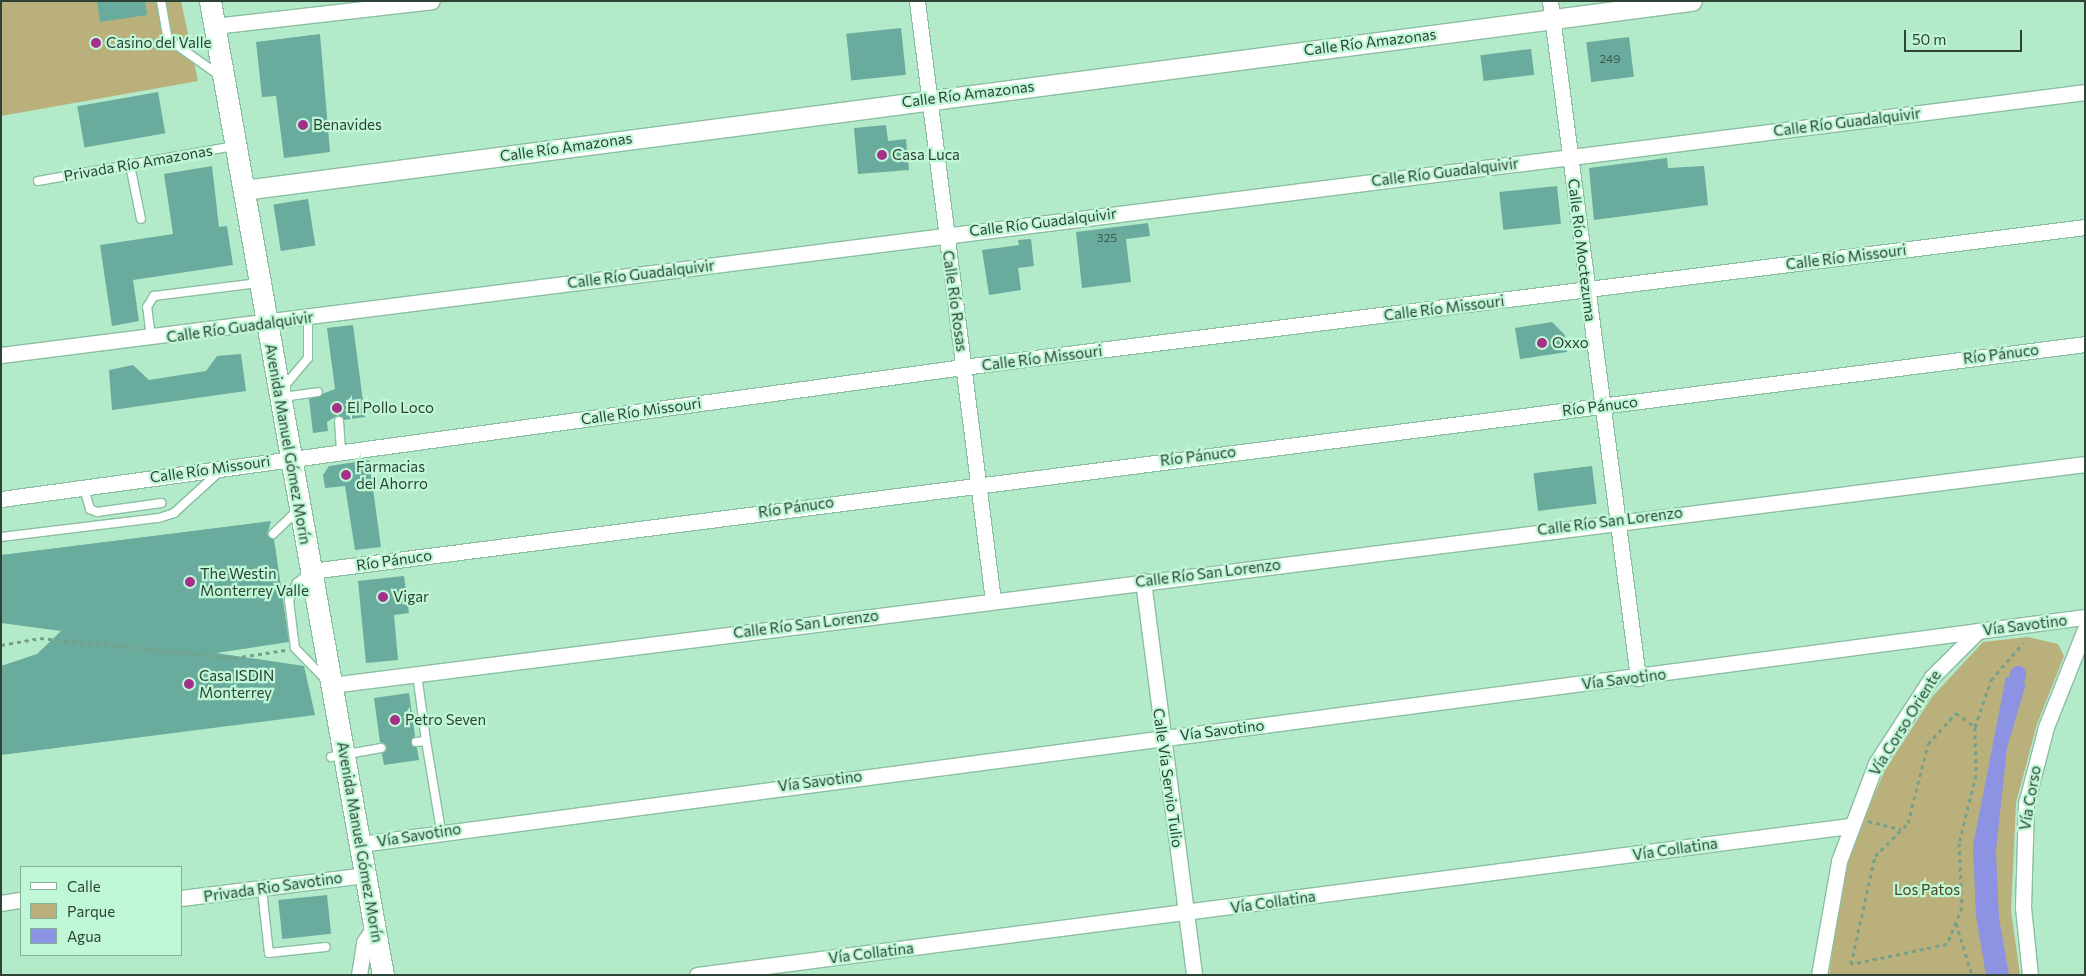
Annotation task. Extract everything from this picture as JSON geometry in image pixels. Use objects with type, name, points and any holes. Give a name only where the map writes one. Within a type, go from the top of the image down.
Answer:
[{"type":"main road","name":"Avenida Manuel Gómez Morín","points":[[210,1],[311,572],[337,756],[360,844],[383,975]]},
{"type":"street","points":[[214,26],[432,1]]},
{"type":"street","name":"Calle Río Rosas","points":[[917,1],[993,601]]},
{"type":"street","name":"Calle Río Amazonas","points":[[244,190],[930,99],[1551,10],[1692,1]]},
{"type":"street","name":"Calle Río Moctezuma","points":[[1551,10],[1601,406],[1638,678]]},
{"type":"street","name":"Calle Río Guadalquivir","points":[[1,355],[151,338],[946,234],[2085,92]]},
{"type":"street","name":"Calle Río Missouri","points":[[1,499],[963,367],[2085,227]]},
{"type":"street","name":"Río Pánuco","points":[[311,572],[978,483],[2085,344]]},
{"type":"street","name":"Calle Río San Lorenzo","points":[[329,695],[417,674],[1143,582],[1616,519],[2085,464]]},
{"type":"street","name":"Calle Vía Servio Tulio","points":[[1143,582],[1194,975]]},
{"type":"street","name":"Vía Savotino","points":[[360,844],[440,831],[1163,737],[1638,678],[2085,617]]},
{"type":"street","name":"Vía Corso","points":[[2030,975],[2023,888],[2026,804],[2046,727],[2085,629]]},
{"type":"street","name":"Vía Corso Oriente","points":[[1818,975],[1824,930],[1849,826],[1876,763],[1932,677],[1979,631]]},
{"type":"street","name":"Vía Collatina","points":[[697,975],[1849,826]]},
{"type":"street","name":"Privada Rio Savotino","points":[[182,898],[262,890],[366,875]]},
{"type":"street","points":[[1,903],[20,900]]},
{"type":"street","points":[[360,975],[364,942],[375,926]]},
{"type":"lane","points":[[161,1],[168,39],[224,78]]},
{"type":"lane","name":"Privada Río Amazonas","points":[[38,181],[237,146]]},
{"type":"lane","points":[[130,165],[141,220]]},
{"type":"lane","points":[[151,338],[147,307],[154,296],[259,283]]},
{"type":"lane","points":[[279,396],[308,358],[308,318]]},
{"type":"lane","points":[[279,396],[318,392]]},
{"type":"lane","points":[[339,420],[341,451]]},
{"type":"lane","points":[[1,537],[166,516],[224,467]]},
{"type":"lane","points":[[84,488],[90,509],[97,512],[161,503]]},
{"type":"lane","points":[[273,534],[300,509]]},
{"type":"lane","points":[[311,572],[297,583],[288,600],[295,648],[329,695]]},
{"type":"lane","points":[[417,674],[440,831]]},
{"type":"lane","points":[[416,742],[426,741]]},
{"type":"lane","points":[[337,756],[381,748]]},
{"type":"lane","points":[[262,890],[269,953],[326,947]]},
{"type":"path","points":[[1,645],[40,638],[234,658],[295,648]]},
{"type":"path","points":[[1975,727],[1956,713],[1928,744],[1908,823],[1875,856],[1852,964],[1947,944],[1962,907],[1959,843],[1976,775],[1975,727],[1991,680],[2024,643]]},
{"type":"path","points":[[1867,821],[1902,829]]},
{"type":"path","points":[[1956,922],[1972,975]]},
{"type":"green space","name":"Casino del Valle","points":[[1,1],[181,1],[198,81],[1,116]]},
{"type":"green space","name":"Los Patos","points":[[2028,637],[2058,644],[2064,656],[2037,724],[2016,803],[2011,911],[2020,975],[1829,975],[1847,858],[1885,770],[1932,697],[1983,642]]},
{"type":"water","points":[[2006,677],[2026,684],[2007,748],[1996,851],[1999,918],[2009,975],[1986,975],[1976,916],[1973,846]]},
{"type":"building","points":[[97,1],[145,1],[147,15],[100,22]]},
{"type":"building","points":[[901,28],[906,75],[851,80],[846,34]]},
{"type":"building","points":[[320,34],[330,152],[284,158],[276,96],[262,97],[256,42]]},
{"type":"building","points":[[1629,37],[1634,77],[1591,82],[1586,42]]},
{"type":"building","points":[[1531,49],[1534,75],[1484,81],[1480,55]]},
{"type":"building","points":[[158,92],[165,133],[85,148],[77,106]]},
{"type":"building","name":"Casa Luca","points":[[886,125],[888,141],[906,139],[909,170],[858,174],[854,128]]},
{"type":"building","points":[[1667,158],[1668,168],[1704,166],[1708,205],[1594,220],[1589,168]]},
{"type":"building","points":[[212,166],[219,227],[227,226],[233,265],[133,280],[139,321],[112,326],[100,245],[173,234],[164,174]]},
{"type":"building","points":[[1557,186],[1561,224],[1503,230],[1499,192]]},
{"type":"building","points":[[308,199],[315,245],[281,251],[273,204]]},
{"type":"building","points":[[1148,223],[1150,236],[1126,239],[1131,282],[1082,288],[1076,232]]},
{"type":"building","points":[[1031,239],[1034,266],[1018,268],[1021,290],[989,295],[982,250],[1019,245],[1018,240]]},
{"type":"building","name":"Oxxo","points":[[1552,322],[1565,335],[1567,352],[1520,359],[1515,328]]},
{"type":"building","points":[[353,325],[365,417],[344,420],[338,415],[327,422],[328,431],[313,433],[309,399],[335,389],[327,328]]},
{"type":"building","points":[[241,354],[246,391],[112,410],[109,370],[133,365],[149,380],[206,371],[217,356]]},
{"type":"building","points":[[369,460],[381,547],[355,550],[345,486],[325,488],[323,475],[329,466]]},
{"type":"building","points":[[1592,466],[1597,504],[1538,511],[1533,473]]},
{"type":"building","points":[[271,521],[267,535],[274,539],[289,642],[216,653],[304,666],[315,715],[1,755],[1,666],[37,654],[61,631],[1,623],[1,555]]},
{"type":"building","points":[[404,576],[409,613],[394,615],[398,660],[366,663],[358,581]]},
{"type":"building","name":"Petro Seven","points":[[409,693],[415,736],[411,743],[417,748],[419,760],[384,765],[382,754],[387,747],[380,742],[374,698]]},
{"type":"building","points":[[327,895],[331,934],[282,939],[278,900]]},
{"type":"waterway","points":[[2011,701],[2018,674]]},
{"type":"place","name":"Casino del Valle","points":[[96,43]]},
{"type":"place","name":"Benavides","points":[[303,125]]},
{"type":"place","name":"Casa Luca","points":[[882,155]]},
{"type":"place","name":"Oxxo","points":[[1542,343]]},
{"type":"place","name":"El Pollo Loco","points":[[337,408]]},
{"type":"place","name":"Farmacias del Ahorro","points":[[346,475]]},
{"type":"place","name":"The Westin Monterrey Valle","points":[[190,582]]},
{"type":"place","name":"Vigar","points":[[383,597]]},
{"type":"place","name":"Casa ISDIN Monterrey","points":[[189,684]]},
{"type":"place","name":"Petro Seven","points":[[395,720]]}]
